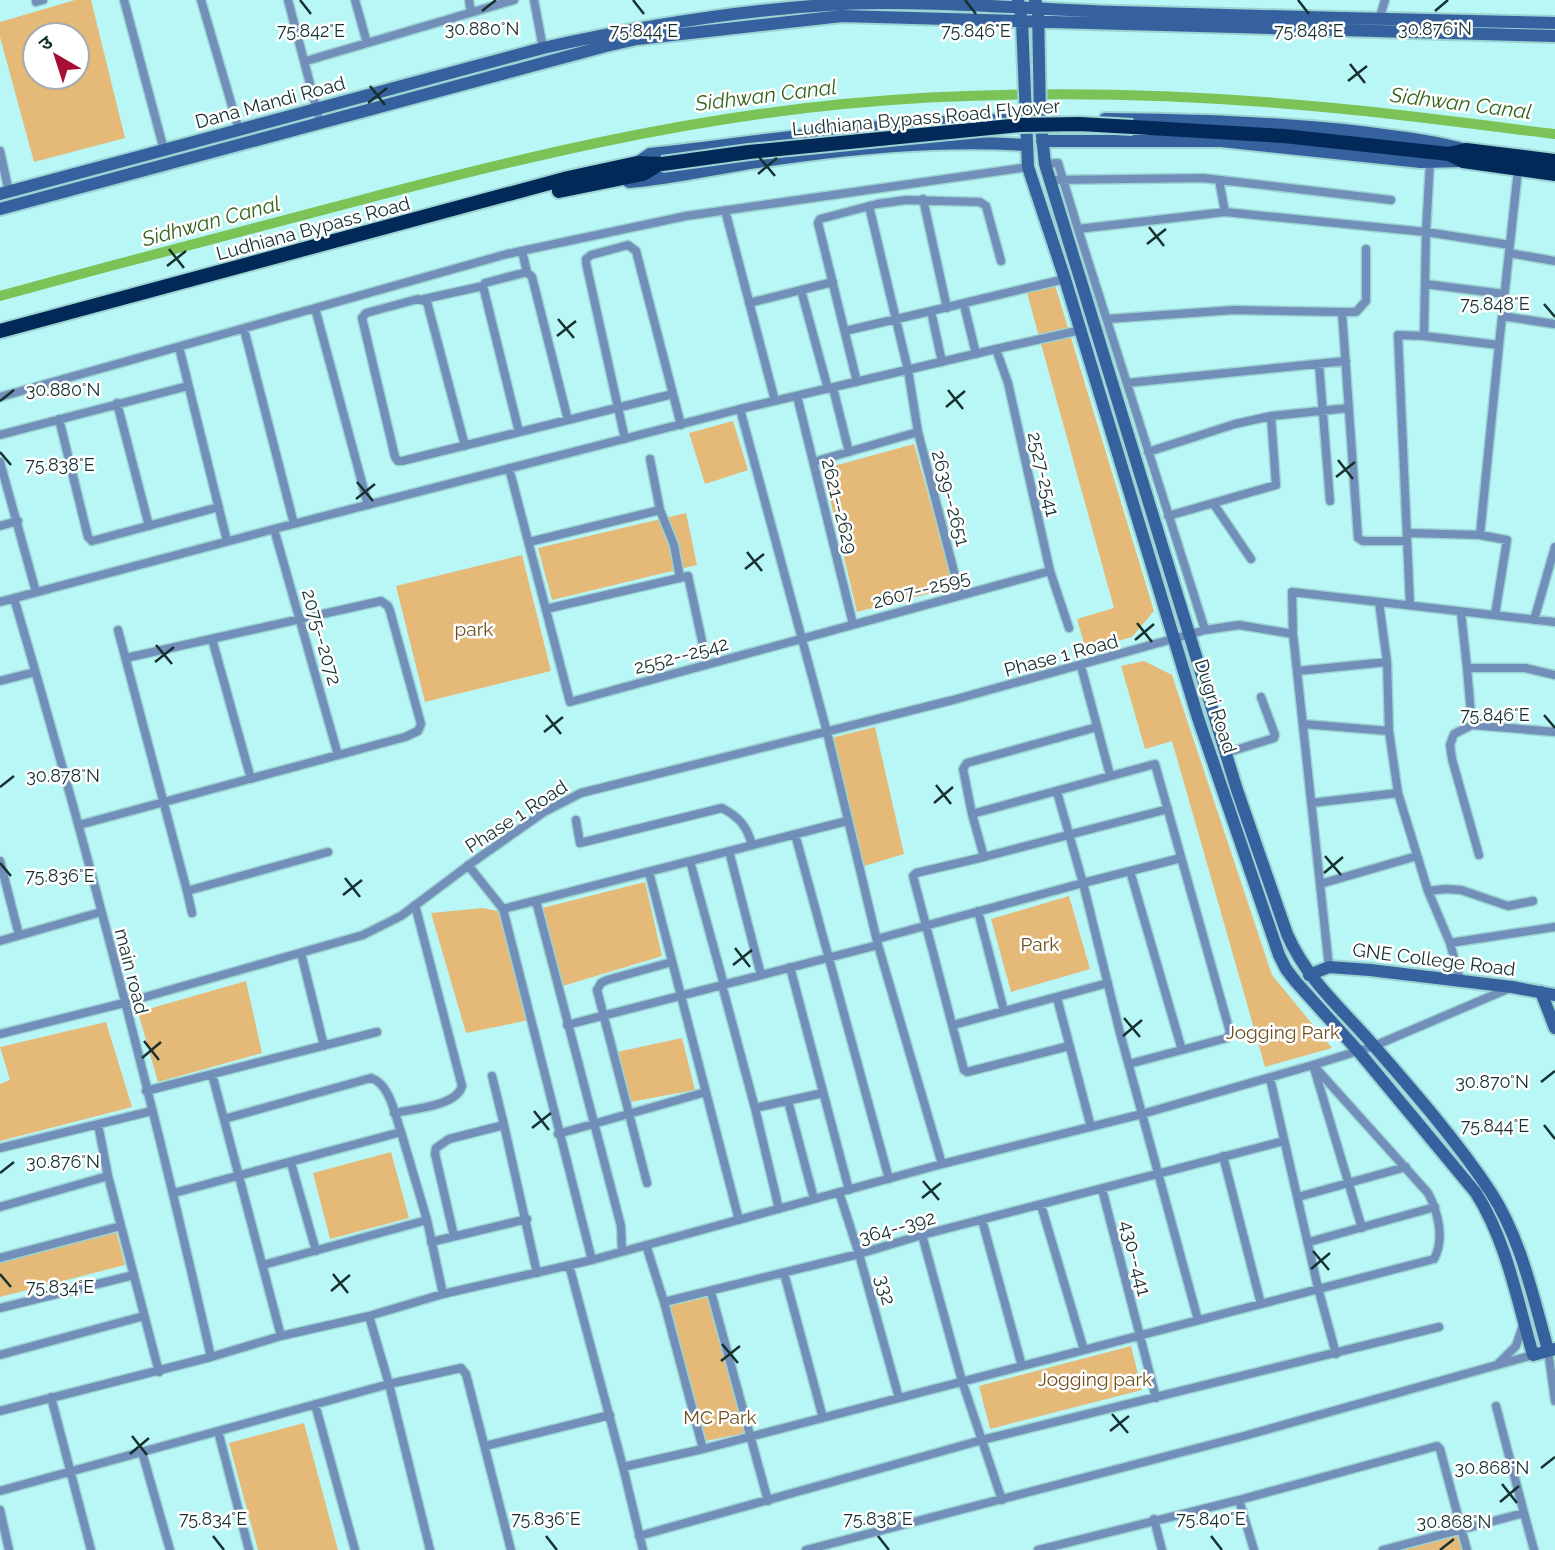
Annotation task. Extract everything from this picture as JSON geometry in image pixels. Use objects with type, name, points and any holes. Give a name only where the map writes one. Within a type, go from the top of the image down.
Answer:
[{"type":"highway","name":"Ludhiana Bypass Road Flyover","points":[[637,163],[660,165],[749,152],[1007,127],[1079,124],[1284,136],[1465,156]]},
{"type":"highway","points":[[1465,156],[1555,161]]},
{"type":"highway","points":[[1465,156],[1518,170],[1555,174]]},
{"type":"highway","name":"Ludhiana Bypass Road","points":[[0,331],[272,260],[357,234],[637,163]]},
{"type":"highway","name":"Ludhiana Bypass Road Flyover","points":[[616,180],[643,174],[660,165]]},
{"type":"highway","name":"Ludhiana Bypass Road","points":[[0,341],[571,187],[616,180]]},
{"type":"street","points":[[124,0],[164,150]]},
{"type":"street","points":[[201,0],[239,130]]},
{"type":"street","points":[[289,0],[319,115]]},
{"type":"street","points":[[355,0],[367,43]]},
{"type":"street","points":[[469,0],[471,12]]},
{"type":"street","points":[[306,61],[514,0]]},
{"type":"street","points":[[534,0],[543,48]]},
{"type":"street","points":[[1385,0],[1378,25],[1555,36]]},
{"type":"street","name":"Dana Mandi Road","points":[[5,193],[239,130],[319,115],[543,48],[614,32],[792,8],[894,4],[1378,25],[1555,23]]},
{"type":"street","points":[[0,209],[319,115],[637,39],[842,16],[1020,10]]},
{"type":"street","name":"Dugri Road","points":[[1020,10],[1028,167],[1065,279],[1202,731],[1279,955],[1296,982],[1359,1052],[1468,1182],[1489,1213],[1503,1249],[1533,1355]]},
{"type":"street","name":"Dugri Road","points":[[1037,11],[1040,118],[1045,164],[1189,636],[1287,934],[1309,975],[1374,1046],[1475,1170],[1501,1210],[1524,1267],[1552,1350]]},
{"type":"street","points":[[637,163],[650,154],[798,135],[959,120],[1040,118],[1199,120],[1295,125],[1440,142],[1465,156]]},
{"type":"street","points":[[1042,141],[1221,141],[1430,162],[1465,156]]},
{"type":"street","points":[[616,180],[620,183],[644,181],[845,151],[965,143],[1025,145]]},
{"type":"street","points":[[0,151],[5,193]]},
{"type":"street","points":[[1424,336],[1430,162]]},
{"type":"street","points":[[1045,164],[1058,163],[1064,180],[1205,630]]},
{"type":"street","points":[[0,397],[522,251],[686,216],[1028,167]]},
{"type":"street","points":[[1479,535],[1518,170]]},
{"type":"street","points":[[1050,180],[1203,178],[1391,200]]},
{"type":"street","points":[[1219,180],[1225,212]]},
{"type":"street","points":[[923,199],[947,308]]},
{"type":"street","points":[[857,382],[818,221],[825,216],[869,206],[923,199],[976,202],[986,206],[1001,261]]},
{"type":"street","points":[[869,206],[908,370],[918,432]]},
{"type":"street","points":[[725,211],[775,401]]},
{"type":"street","points":[[1079,229],[1225,212],[1426,232],[1555,261]]},
{"type":"street","points":[[626,229],[636,251],[681,425]]},
{"type":"street","points":[[625,439],[586,258],[632,246]]},
{"type":"street","points":[[1107,319],[1234,310],[1356,312],[1366,302],[1366,249]]},
{"type":"street","points":[[522,251],[527,272],[532,277],[568,420]]},
{"type":"street","points":[[527,272],[485,283],[483,286],[366,313],[362,318],[398,461],[673,394]]},
{"type":"street","points":[[845,331],[1065,279]]},
{"type":"street","points":[[749,303],[833,282]]},
{"type":"street","points":[[1425,284],[1504,294]]},
{"type":"street","points":[[483,286],[519,432]]},
{"type":"street","name":"2621--2629","points":[[801,290],[849,452]]},
{"type":"street","points":[[424,299],[432,313],[465,446]]},
{"type":"street","points":[[964,305],[976,354]]},
{"type":"street","points":[[315,309],[368,505]]},
{"type":"street","points":[[931,311],[942,362]]},
{"type":"street","points":[[1342,312],[1358,538],[1363,541],[1479,535],[1504,538],[1507,542],[1495,615]]},
{"type":"street","points":[[1502,316],[1554,324]]},
{"type":"street","points":[[244,329],[293,524]]},
{"type":"street","points":[[0,602],[274,528],[775,401],[1080,330]]},
{"type":"street","points":[[1410,605],[1398,335],[1499,345]]},
{"type":"street","points":[[179,347],[228,541]]},
{"type":"street","name":"2527-2541","points":[[996,349],[1008,383],[1050,571],[1069,628]]},
{"type":"street","points":[[1127,383],[1346,361]]},
{"type":"street","points":[[1320,364],[1330,501]]},
{"type":"street","points":[[0,435],[188,386]]},
{"type":"street","name":"2621--2629","points":[[797,396],[853,624]]},
{"type":"street","points":[[117,404],[149,526]]},
{"type":"street","points":[[1148,453],[1235,424],[1271,416],[1349,408]]},
{"type":"street","points":[[740,410],[827,732],[878,942],[942,1164]]},
{"type":"street","points":[[1168,516],[1276,485],[1271,416]]},
{"type":"street","points":[[59,419],[90,540],[219,507]]},
{"type":"street","name":"2639--2651","points":[[813,462],[918,432],[960,595]]},
{"type":"street","points":[[650,459],[660,510],[684,577],[707,664]]},
{"type":"street","points":[[0,462],[36,592]]},
{"type":"street","points":[[509,468],[546,609],[684,577]]},
{"type":"street","points":[[1213,503],[1251,559]]},
{"type":"street","points":[[529,542],[660,510]]},
{"type":"street","points":[[0,526],[18,521]]},
{"type":"street","name":"2075--2072","points":[[274,528],[338,755]]},
{"type":"street","points":[[1534,620],[1555,547]]},
{"type":"street","name":"2607--2595","points":[[800,638],[1050,571]]},
{"type":"street","points":[[1329,967],[1291,594],[1294,591],[1555,622]]},
{"type":"street","name":"main road","points":[[14,598],[79,825],[174,1193],[211,1357]]},
{"type":"street","points":[[79,825],[405,737],[418,731],[421,724],[388,606],[377,600],[301,620],[126,658]]},
{"type":"street","points":[[1379,601],[1387,662],[1389,731],[1398,793],[1428,891],[1450,943],[1461,983]]},
{"type":"street","name":"2552--2542","points":[[546,609],[570,702],[800,638]]},
{"type":"street","points":[[1461,612],[1472,725]]},
{"type":"street","name":"Phase 1 Road","points":[[0,1034],[124,1003],[363,935],[391,922],[544,812],[581,793],[1081,666],[1205,630],[1239,625],[1293,634]]},
{"type":"street","points":[[118,630],[192,913]]},
{"type":"street","points":[[212,639],[251,779]]},
{"type":"street","points":[[1297,671],[1387,662]]},
{"type":"street","points":[[1081,666],[1110,775]]},
{"type":"street","points":[[1467,668],[1525,668],[1555,675]]},
{"type":"street","points":[[0,681],[35,672]]},
{"type":"street","points":[[1226,753],[1274,738],[1261,697]]},
{"type":"street","points":[[1303,724],[1389,731]]},
{"type":"street","points":[[1479,855],[1452,759],[1450,745],[1454,734],[1472,725],[1555,732]]},
{"type":"street","points":[[984,857],[963,769],[967,763],[1097,727]]},
{"type":"street","points":[[972,814],[1155,764],[1230,1032],[1227,1038],[1129,1064]]},
{"type":"street","points":[[1057,792],[1198,1320]]},
{"type":"street","points":[[1311,803],[1398,793]]},
{"type":"street","points":[[576,820],[580,843],[722,808],[736,815],[748,830],[751,845]]},
{"type":"street","points":[[1069,1046],[965,1072],[913,881],[914,874],[1168,809]]},
{"type":"street","points":[[503,909],[847,821]]},
{"type":"street","points":[[795,834],[889,1179]]},
{"type":"street","points":[[729,851],[761,975]]},
{"type":"street","points":[[187,891],[327,852]]},
{"type":"street","points":[[1320,884],[1417,856]]},
{"type":"street","points":[[568,1025],[828,957],[978,911],[1181,858]]},
{"type":"street","points":[[691,861],[779,1209]]},
{"type":"street","points":[[0,863],[19,935]]},
{"type":"street","points":[[468,865],[503,909],[592,1260]]},
{"type":"street","points":[[1130,871],[1182,1050]]},
{"type":"street","points":[[649,872],[739,1220]]},
{"type":"street","points":[[1428,891],[1446,888],[1461,890],[1508,906],[1534,901]]},
{"type":"street","points":[[536,901],[621,1226],[622,1251]]},
{"type":"street","points":[[394,1114],[449,1101],[458,1096],[461,1086],[415,905]]},
{"type":"street","points":[[978,911],[1004,1011]]},
{"type":"street","points":[[0,941],[101,912]]},
{"type":"street","points":[[1450,943],[1555,927]]},
{"type":"street","points":[[301,953],[324,1046]]},
{"type":"street","points":[[647,1183],[597,990],[601,983],[672,962]]},
{"type":"street","points":[[790,967],[849,1190]]},
{"type":"street","name":"GNE College Road","points":[[1309,975],[1329,967],[1370,970],[1512,987],[1555,995]]},
{"type":"street","points":[[953,1026],[1108,984]]},
{"type":"street","points":[[0,1411],[159,1372],[281,1336],[369,1316],[443,1294],[592,1260],[942,1164],[1142,1114],[1359,1052],[1512,987]]},
{"type":"street","points":[[1541,992],[1555,1028]]},
{"type":"street","points":[[1057,998],[1091,1127]]},
{"type":"street","points":[[146,1091],[377,1032]]},
{"type":"street","points":[[624,1466],[823,1418],[1434,1259],[1439,1249],[1435,1207],[1428,1193],[1313,1065]]},
{"type":"street","points":[[1313,1065],[1362,1228]]},
{"type":"street","points":[[212,1074],[281,1336]]},
{"type":"street","points":[[492,1076],[527,1219],[537,1273]]},
{"type":"street","points":[[225,1119],[371,1078],[384,1087],[401,1132],[427,1220],[443,1294]]},
{"type":"street","points":[[1270,1078],[1318,1288],[1336,1354]]},
{"type":"street","points":[[558,1134],[706,1092]]},
{"type":"street","points":[[755,1108],[824,1093]]},
{"type":"street","points":[[788,1101],[814,1199]]},
{"type":"street","points":[[0,1148],[152,1111]]},
{"type":"street","points":[[98,1124],[108,1176],[159,1372]]},
{"type":"street","points":[[454,1236],[435,1154],[436,1147],[449,1139],[505,1125]]},
{"type":"street","points":[[174,1193],[401,1132]]},
{"type":"street","name":"364--392","points":[[664,1302],[859,1254],[922,1235],[1284,1141]]},
{"type":"street","points":[[1223,1156],[1261,1304]]},
{"type":"street","points":[[292,1163],[316,1251]]},
{"type":"street","points":[[1297,1197],[1406,1167]]},
{"type":"street","points":[[0,1207],[108,1176]]},
{"type":"street","name":"430--441","points":[[1102,1189],[1156,1398]]},
{"type":"street","name":"332","points":[[839,1192],[899,1398]]},
{"type":"street","points":[[1041,1205],[1084,1350]]},
{"type":"street","points":[[1309,1242],[1435,1207]]},
{"type":"street","points":[[432,1242],[527,1219]]},
{"type":"street","points":[[263,1265],[427,1220]]},
{"type":"street","points":[[982,1220],[1022,1366]]},
{"type":"street","points":[[0,1258],[121,1226]]},
{"type":"street","points":[[922,1235],[962,1381],[1002,1500]]},
{"type":"street","points":[[646,1245],[703,1448]]},
{"type":"street","points":[[569,1265],[624,1466],[643,1550]]},
{"type":"street","points":[[784,1273],[823,1418]]},
{"type":"street","points":[[0,1308],[134,1275]]},
{"type":"street","points":[[711,1292],[768,1500]]},
{"type":"street","points":[[0,1355],[145,1316]]},
{"type":"street","points":[[369,1316],[389,1384],[430,1550]]},
{"type":"street","points":[[1496,1366],[1516,1346],[1524,1322]]},
{"type":"street","points":[[639,1536],[982,1440],[1336,1354],[1438,1326]]},
{"type":"street","points":[[806,1550],[1379,1400],[1552,1350],[1555,1401]]},
{"type":"street","points":[[0,1491],[389,1384],[458,1368],[465,1370],[511,1550]]},
{"type":"street","points":[[51,1397],[91,1550]]},
{"type":"street","points":[[315,1404],[355,1550]]},
{"type":"street","points":[[1496,1406],[1534,1550]]},
{"type":"street","points":[[485,1446],[610,1415]]},
{"type":"street","points":[[218,1431],[250,1550]]},
{"type":"street","points":[[1038,1550],[1239,1500],[1437,1446],[1467,1550]]},
{"type":"street","points":[[142,1452],[170,1550]]},
{"type":"street","points":[[1239,1500],[1254,1550]]},
{"type":"street","points":[[0,1510],[9,1550]]},
{"type":"street","points":[[1383,1550],[1524,1513]]},
{"type":"street","points":[[1154,1520],[1162,1550]]},
{"type":"green space","points":[[75,0],[91,0],[125,138],[34,162],[0,37],[0,22]]},
{"type":"green space","points":[[1055,285],[1154,611],[1132,637],[1086,650],[1077,619],[1114,608],[1027,293]]},
{"type":"green space","points":[[733,421],[748,470],[705,484],[689,433]]},
{"type":"green space","points":[[914,444],[954,587],[857,612],[823,469]]},
{"type":"green space","points":[[686,513],[697,565],[552,600],[538,548]]},
{"type":"green space","name":"park","points":[[522,555],[551,671],[425,702],[396,586]]},
{"type":"green space","name":"Jogging Park","points":[[1144,661],[1172,675],[1272,975],[1332,1048],[1265,1067],[1172,741],[1145,749],[1121,666]]},
{"type":"green space","points":[[875,727],[904,854],[864,866],[831,738]]},
{"type":"green space","points":[[645,882],[662,956],[563,986],[542,908]]},
{"type":"green space","name":"Park","points":[[1069,896],[1090,969],[1011,992],[991,919]]},
{"type":"green space","points":[[483,908],[503,912],[529,1020],[466,1033],[431,913]]},
{"type":"green space","points":[[246,981],[262,1053],[158,1082],[138,1012]]},
{"type":"green space","points":[[106,1022],[132,1107],[0,1141],[0,1084],[10,1080],[0,1047]]},
{"type":"green space","points":[[682,1038],[695,1090],[630,1102],[617,1052]]},
{"type":"green space","points":[[391,1152],[409,1218],[330,1239],[313,1173]]},
{"type":"green space","points":[[116,1231],[125,1265],[0,1297],[0,1261]]},
{"type":"green space","name":"MC Park","points":[[708,1297],[745,1433],[706,1441],[670,1306]]},
{"type":"green space","name":"Jogging park","points":[[1131,1346],[1142,1390],[990,1429],[979,1386]]},
{"type":"green space","points":[[304,1423],[338,1550],[258,1550],[229,1443]]},
{"type":"green space","points":[[1464,1533],[1468,1550],[1400,1550]]},
{"type":"waterway","name":"Sidhwan Canal","points":[[0,296],[270,223],[540,155],[660,130],[843,104],[1027,94],[1150,96],[1334,108],[1555,134]]}]
